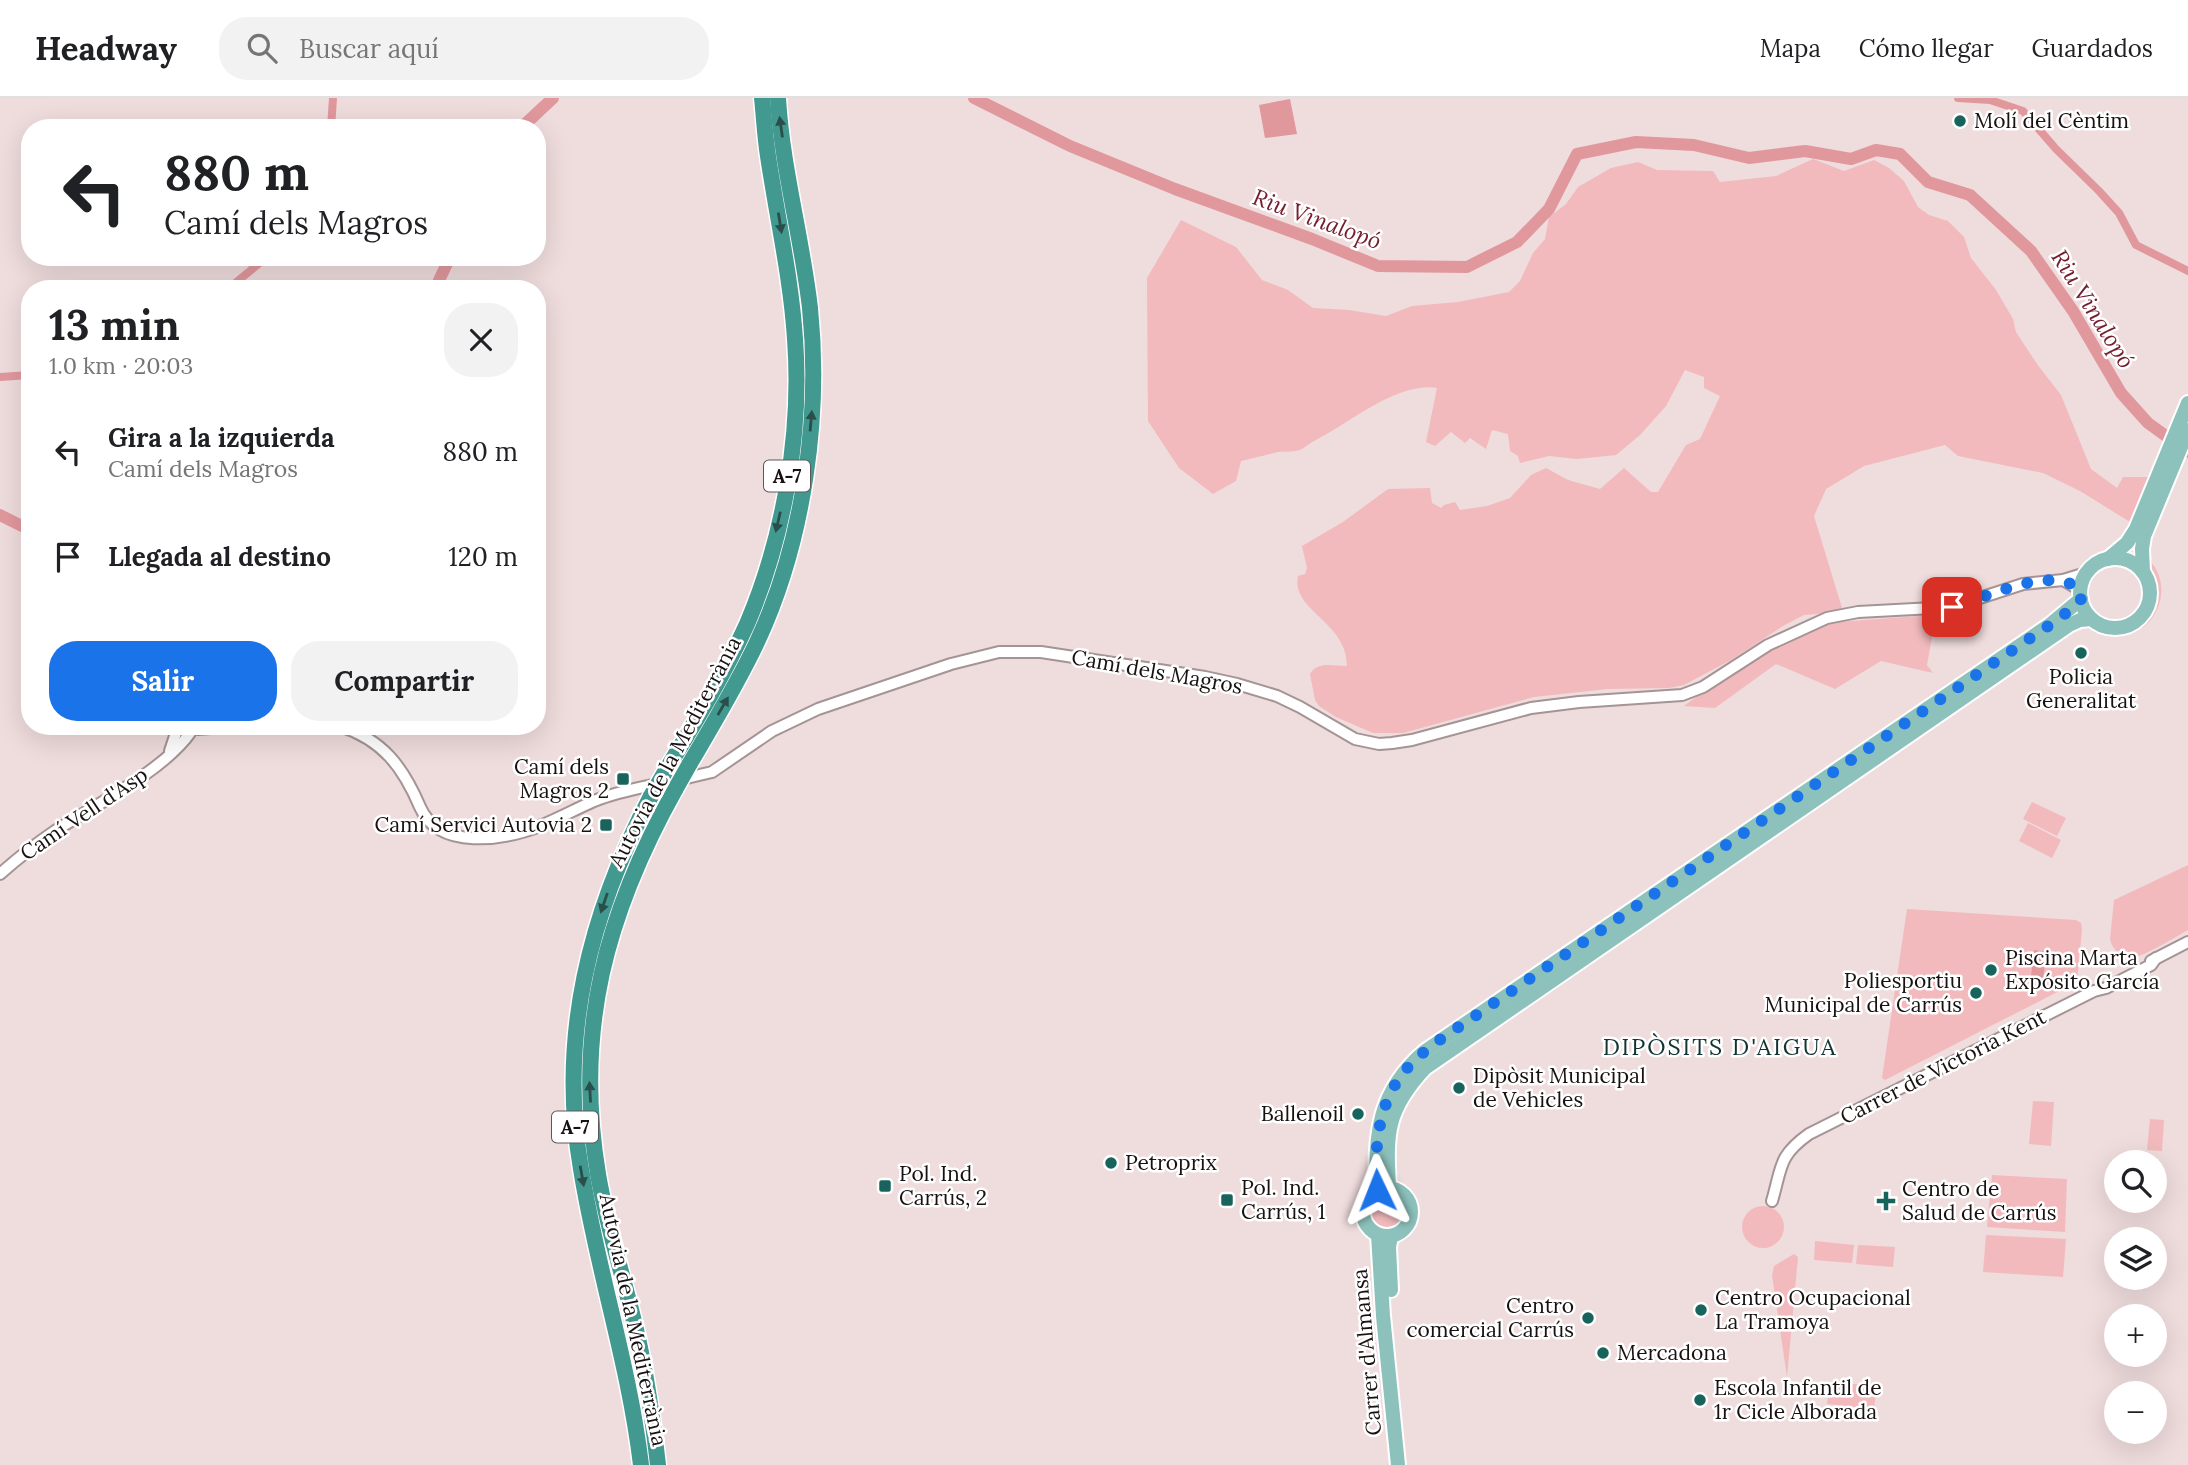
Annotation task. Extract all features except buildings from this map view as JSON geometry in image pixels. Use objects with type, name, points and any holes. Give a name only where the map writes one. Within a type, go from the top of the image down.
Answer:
[{"type":"highway","name":"Autovia de la Mediterrània","points":[[641,1465],[627,1375],[592,1230],[580,1167],[574,1119],[574,1051],[579,1000],[588,957],[599,918],[628,840],[734,652],[757,599],[778,525],[788,472],[795,407],[796,341],[762,98]]},
{"type":"highway","name":"Autovia de la Mediterrània","points":[[659,1465],[646,1377],[598,1176],[589,1075],[596,997],[615,926],[638,862],[650,834],[733,690],[769,614],[795,528],[806,472],[813,357],[806,283],[778,98]]},
{"type":"highway","points":[[636,1465],[638,1441]]},
{"type":"main road","points":[[2108,559],[2127,543],[2136,529],[2188,403]]},
{"type":"main road","points":[[2143,572],[2144,536],[2188,430]]},
{"type":"main road","points":[[1383,1189],[1376,1144],[1384,1110],[1395,1084],[1413,1061],[2073,608],[2087,573],[2096,564],[2119,558],[2130,561],[2143,572],[2150,595],[2140,617],[2120,628],[2105,626],[2092,619],[2084,610],[2080,595]]},
{"type":"main road","points":[[1383,1189],[1388,1132],[1399,1102],[1425,1068],[2069,625],[2092,619]]},
{"type":"main road","points":[[1383,1189],[1397,1189],[1407,1197],[1412,1212],[1407,1227],[1402,1232],[1385,1236],[1368,1227],[1363,1213],[1365,1202],[1383,1189]]},
{"type":"main road","points":[[1385,1236],[1389,1247],[1392,1315],[1407,1465]]},
{"type":"main road","name":"Carrer d'Almansa","points":[[1385,1236],[1383,1316],[1398,1465]]},
{"type":"street","name":"Camí dels Magros","points":[[361,735],[390,755],[434,827],[452,836],[491,837],[538,827],[595,800],[623,791],[712,772],[794,719],[928,671],[999,652],[1041,652],[1237,684],[1277,696],[1355,738],[1379,744],[1412,740],[1531,708],[1682,695],[1703,687],[1778,640],[1827,618],[1858,612],[1952,607],[2023,584],[2063,580],[2087,573]]},
{"type":"street","points":[[2063,580],[2080,595]]},
{"type":"street","name":"Camí Vell d'Asp","points":[[169,755],[175,735]]},
{"type":"street","name":"Camí Vell d'Asp","points":[[0,874],[35,845],[155,767],[191,735]]},
{"type":"street","name":"Carrer de Victoria Kent","points":[[1772,1201],[1787,1152],[1809,1134],[2186,943]]},
{"type":"shaded area","points":[[1290,99],[1297,134],[1265,138],[1259,105]]},
{"type":"shaded area","points":[[1813,159],[1844,171],[1874,160],[1904,181],[1918,207],[1929,215],[1948,221],[1964,237],[1971,258],[1996,290],[2013,319],[2016,332],[2061,395],[2091,469],[2117,488],[2123,477],[2148,477],[2130,522],[2080,491],[2043,473],[1958,456],[1945,445],[1864,466],[1826,489],[1814,516],[1842,608],[1829,613],[1804,615],[1684,685],[1534,697],[1403,733],[1373,733],[1336,717],[1319,706],[1315,700],[1310,674],[1321,666],[1347,666],[1345,651],[1338,638],[1310,608],[1298,588],[1298,576],[1305,574],[1307,568],[1302,546],[1343,522],[1388,489],[1430,488],[1432,503],[1441,508],[1455,502],[1460,510],[1487,506],[1510,498],[1531,475],[1546,468],[1568,480],[1600,489],[1624,468],[1651,492],[1658,492],[1686,445],[1700,439],[1720,396],[1704,388],[1704,377],[1685,370],[1666,406],[1640,435],[1616,455],[1577,459],[1549,456],[1520,463],[1518,456],[1510,451],[1508,434],[1492,430],[1486,449],[1470,438],[1465,443],[1451,432],[1435,446],[1426,442],[1437,388],[1406,391],[1390,397],[1300,450],[1241,461],[1236,481],[1213,494],[1179,468],[1148,421],[1147,278],[1181,220],[1236,247],[1262,280],[1288,290],[1313,308],[1386,316],[1412,306],[1458,302],[1509,292],[1520,281],[1533,253],[1545,239],[1549,217],[1566,204],[1578,187],[1611,168],[1638,162],[1657,170],[1713,171],[1720,182],[1776,176]]},
{"type":"shaded area","points":[[2149,560],[2161,582],[2161,599],[2149,622],[2143,627],[2135,628],[2148,613],[2153,602],[2154,589]]},
{"type":"shaded area","points":[[1932,615],[1934,626],[1927,665],[1933,673],[1881,661],[1835,689],[1776,664],[1715,708],[1684,706],[1747,659],[1824,623]]},
{"type":"shaded area","points":[[2032,802],[2066,818],[2057,836],[2023,819]]},
{"type":"shaded area","points":[[2028,823],[2061,840],[2052,858],[2019,841]]},
{"type":"shaded area","points":[[2188,865],[2188,930],[2136,957],[2131,958],[2119,953],[2110,939],[2114,900]]},
{"type":"shaded area","name":"Poliesportiu Municipal de Carrús","points":[[1907,909],[2076,920],[2081,923],[2082,929],[2077,982],[1885,1080],[1882,1078]]},
{"type":"shaded area","points":[[2034,950],[2047,952],[2043,978],[2031,976]]},
{"type":"shaded area","points":[[2033,1101],[2054,1102],[2051,1146],[2029,1144]]},
{"type":"shaded area","points":[[2150,1119],[2164,1120],[2162,1150],[2147,1150]]},
{"type":"shaded area","points":[[1992,1175],[2067,1179],[2065,1232],[1987,1227]]},
{"type":"shaded area","points":[[1386,1194],[1400,1199],[1405,1213],[1400,1227],[1386,1232],[1372,1227],[1367,1213],[1372,1199]]},
{"type":"shaded area","points":[[1763,1206],[1778,1212],[1784,1227],[1778,1242],[1763,1248],[1748,1242],[1742,1227],[1748,1212]]},
{"type":"shaded area","points":[[1986,1235],[2066,1239],[2063,1277],[1983,1272]]},
{"type":"shaded area","points":[[1815,1241],[1854,1245],[1852,1263],[1814,1260]]},
{"type":"shaded area","points":[[1858,1245],[1895,1247],[1893,1267],[1856,1264]]},
{"type":"shaded area","points":[[1794,1254],[1798,1257],[1787,1377],[1772,1275],[1774,1266]]},
{"type":"shaded area","points":[[1830,1382],[1877,1386],[1874,1409],[1827,1404]]},
{"type":"waterway","points":[[332,119],[333,98]]},
{"type":"waterway","name":"Riu Vinalopó","points":[[531,119],[553,98]]},
{"type":"waterway","name":"Riu Vinalopó","points":[[974,98],[1070,146],[1378,266],[1467,267],[1517,242],[1549,209],[1577,154],[1636,142],[1694,145],[1749,158],[1805,151],[1851,159],[1876,150],[1900,154],[1928,182],[1970,195],[2031,251],[2073,311],[2121,393],[2148,423],[2188,452]]},
{"type":"waterway","points":[[1958,98],[1990,100],[2023,111],[2119,213],[2136,245],[2188,271]]},
{"type":"waterway","points":[[239,280],[256,266]]},
{"type":"waterway","name":"Riu Vinalopó","points":[[439,280],[446,266]]},
{"type":"waterway","points":[[0,377],[21,376]]},
{"type":"waterway","name":"Riu Vinalopó","points":[[0,515],[21,526]]},
{"type":"place","name":"Molí del Cèntim","points":[[1960,121]]},
{"type":"place","name":"Policia Generalitat","points":[[2081,653]]},
{"type":"place","name":"Camí dels Magros 2","points":[[623,779]]},
{"type":"place","name":"Camí Servici Autovia 2","points":[[606,825]]},
{"type":"place","name":"Piscina Marta Expósito García","points":[[1991,970]]},
{"type":"place","name":"Poliesportiu Municipal de Carrús","points":[[1976,993]]},
{"type":"place","name":"Dipòsit Municipal de Vehicles","points":[[1459,1088]]},
{"type":"place","name":"Ballenoil","points":[[1358,1114]]},
{"type":"place","name":"Petroprix","points":[[1111,1163]]},
{"type":"place","name":"Pol. Ind. Carrús, 2","points":[[885,1186]]},
{"type":"place","name":"Pol. Ind. Carrús, 1","points":[[1227,1200]]},
{"type":"place","name":"Centro de Salud de Carrús","points":[[1886,1201]]},
{"type":"place","name":"Centro Ocupacional La Tramoya","points":[[1701,1310]]},
{"type":"place","name":"Centro comercial Carrús","points":[[1588,1318]]},
{"type":"place","name":"Mercadona","points":[[1603,1353]]},
{"type":"place","name":"Escola Infantil de 1r Cicle Alborada","points":[[1700,1400]]},
{"type":"district","name":"DIPÒSITS D'AIGUA","points":[[1720,1047]]},
{"type":"route","points":[[1377,1190],[1376,1144],[1379,1127],[1395,1084],[1413,1061],[1488,1007],[2051,624],[2081,599],[2080,590],[2076,586],[2063,580],[2042,581],[2023,584],[1952,607]]}]
